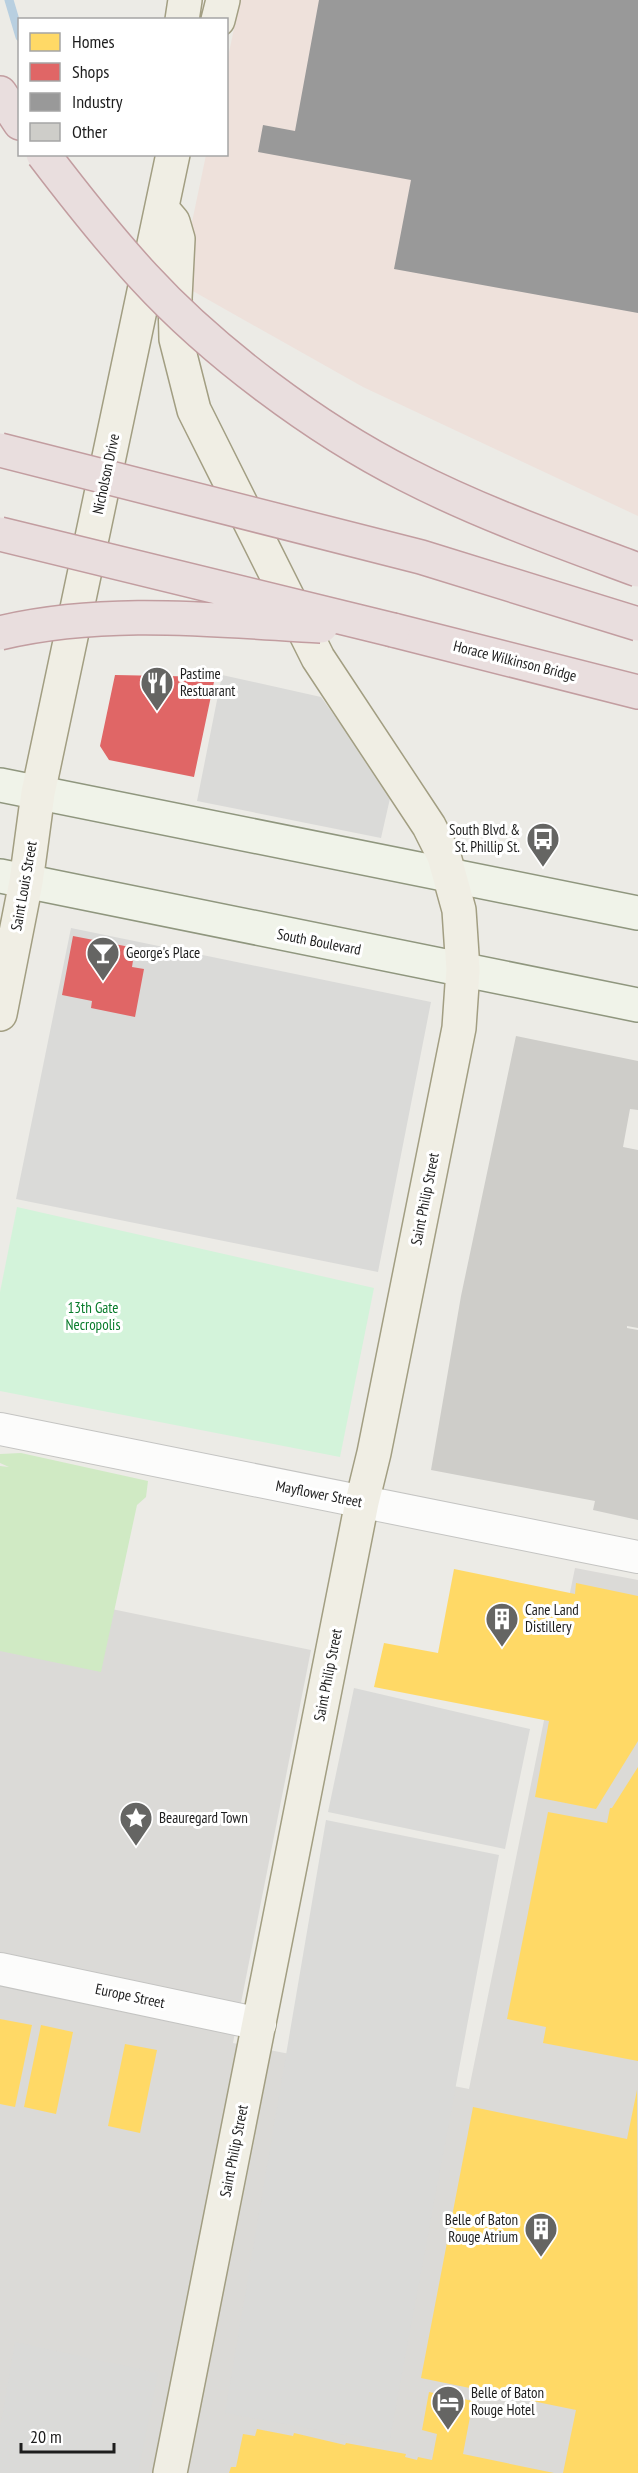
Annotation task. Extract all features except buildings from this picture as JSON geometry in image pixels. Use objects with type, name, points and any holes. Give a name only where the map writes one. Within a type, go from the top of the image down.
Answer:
[{"type":"highway","points":[[0,93],[18,120]]},
{"type":"highway","points":[[45,156],[146,279],[254,375],[309,416],[360,449],[407,475],[526,527],[638,570]]},
{"type":"highway","points":[[0,450],[421,557],[638,624]]},
{"type":"highway","points":[[0,534],[393,630]]},
{"type":"highway","points":[[0,633],[84,620],[125,617],[393,630]]},
{"type":"highway","name":"Horace Wilkinson Bridge","points":[[393,630],[638,692]]},
{"type":"main road","points":[[182,18],[185,0]]},
{"type":"main road","points":[[218,18],[222,0]]},
{"type":"main road","name":"Nicholson Drive","points":[[39,793],[173,156]]},
{"type":"main road","name":"Saint Philip Street","points":[[162,209],[173,222],[178,239],[175,298],[176,339],[194,410],[318,658],[429,826],[444,856],[459,910],[463,970],[459,1028],[377,1442],[362,1502],[170,2473]]},
{"type":"main road","points":[[0,785],[638,913]]},
{"type":"main road","name":"Saint Louis Street","points":[[0,1014],[13,879],[39,793]]},
{"type":"main road","name":"South Boulevard","points":[[13,879],[638,1005]]},
{"type":"street","name":"Mayflower Street","points":[[0,1429],[638,1557]]},
{"type":"street","name":"Europe Street","points":[[0,1969],[260,2024]]},
{"type":"shaded area","points":[[240,0],[638,0],[638,516],[363,387],[184,286],[187,246],[206,156],[228,156],[228,57]]},
{"type":"shaded area","points":[[222,675],[321,697],[391,794],[381,838],[197,801]]},
{"type":"shaded area","points":[[71,928],[431,1002],[378,1272],[16,1199]]},
{"type":"shaded area","name":"Beauregard Town","points":[[575,1568],[638,1580],[638,2473],[0,2473],[0,1586],[311,1650],[233,2043],[469,2089]]},
{"type":"shaded area","points":[[354,1688],[530,1729],[505,1849],[328,1812]]},
{"type":"shaded area","points":[[326,1820],[499,1855],[389,2443],[225,2413]]},
{"type":"shaded area","points":[[15,2342],[158,2373],[138,2473],[0,2473],[0,2429]]},
{"type":"green space","name":"13th Gate Necropolis","points":[[17,1207],[374,1288],[340,1457],[0,1391],[0,1292]]},
{"type":"green space","points":[[21,1453],[148,1481],[146,1497],[137,1505],[101,1672],[0,1651],[0,1466],[9,1467],[0,1463],[0,1454]]},
{"type":"waterway","points":[[9,0],[18,30]]},
{"type":"place","name":"Pastime Restuarant","points":[[157,712]]},
{"type":"place","name":"South Blvd. & St. Phillip St.","points":[[543,868]]},
{"type":"place","name":"George's Place","points":[[103,982]]},
{"type":"place","name":"Cane Land Distillery","points":[[502,1648]]},
{"type":"place","name":"Beauregard Town","points":[[136,1847]]},
{"type":"place","name":"Belle of Baton Rouge Atrium","points":[[541,2258]]},
{"type":"place","name":"Belle of Baton Rouge Hotel","points":[[448,2431]]}]
